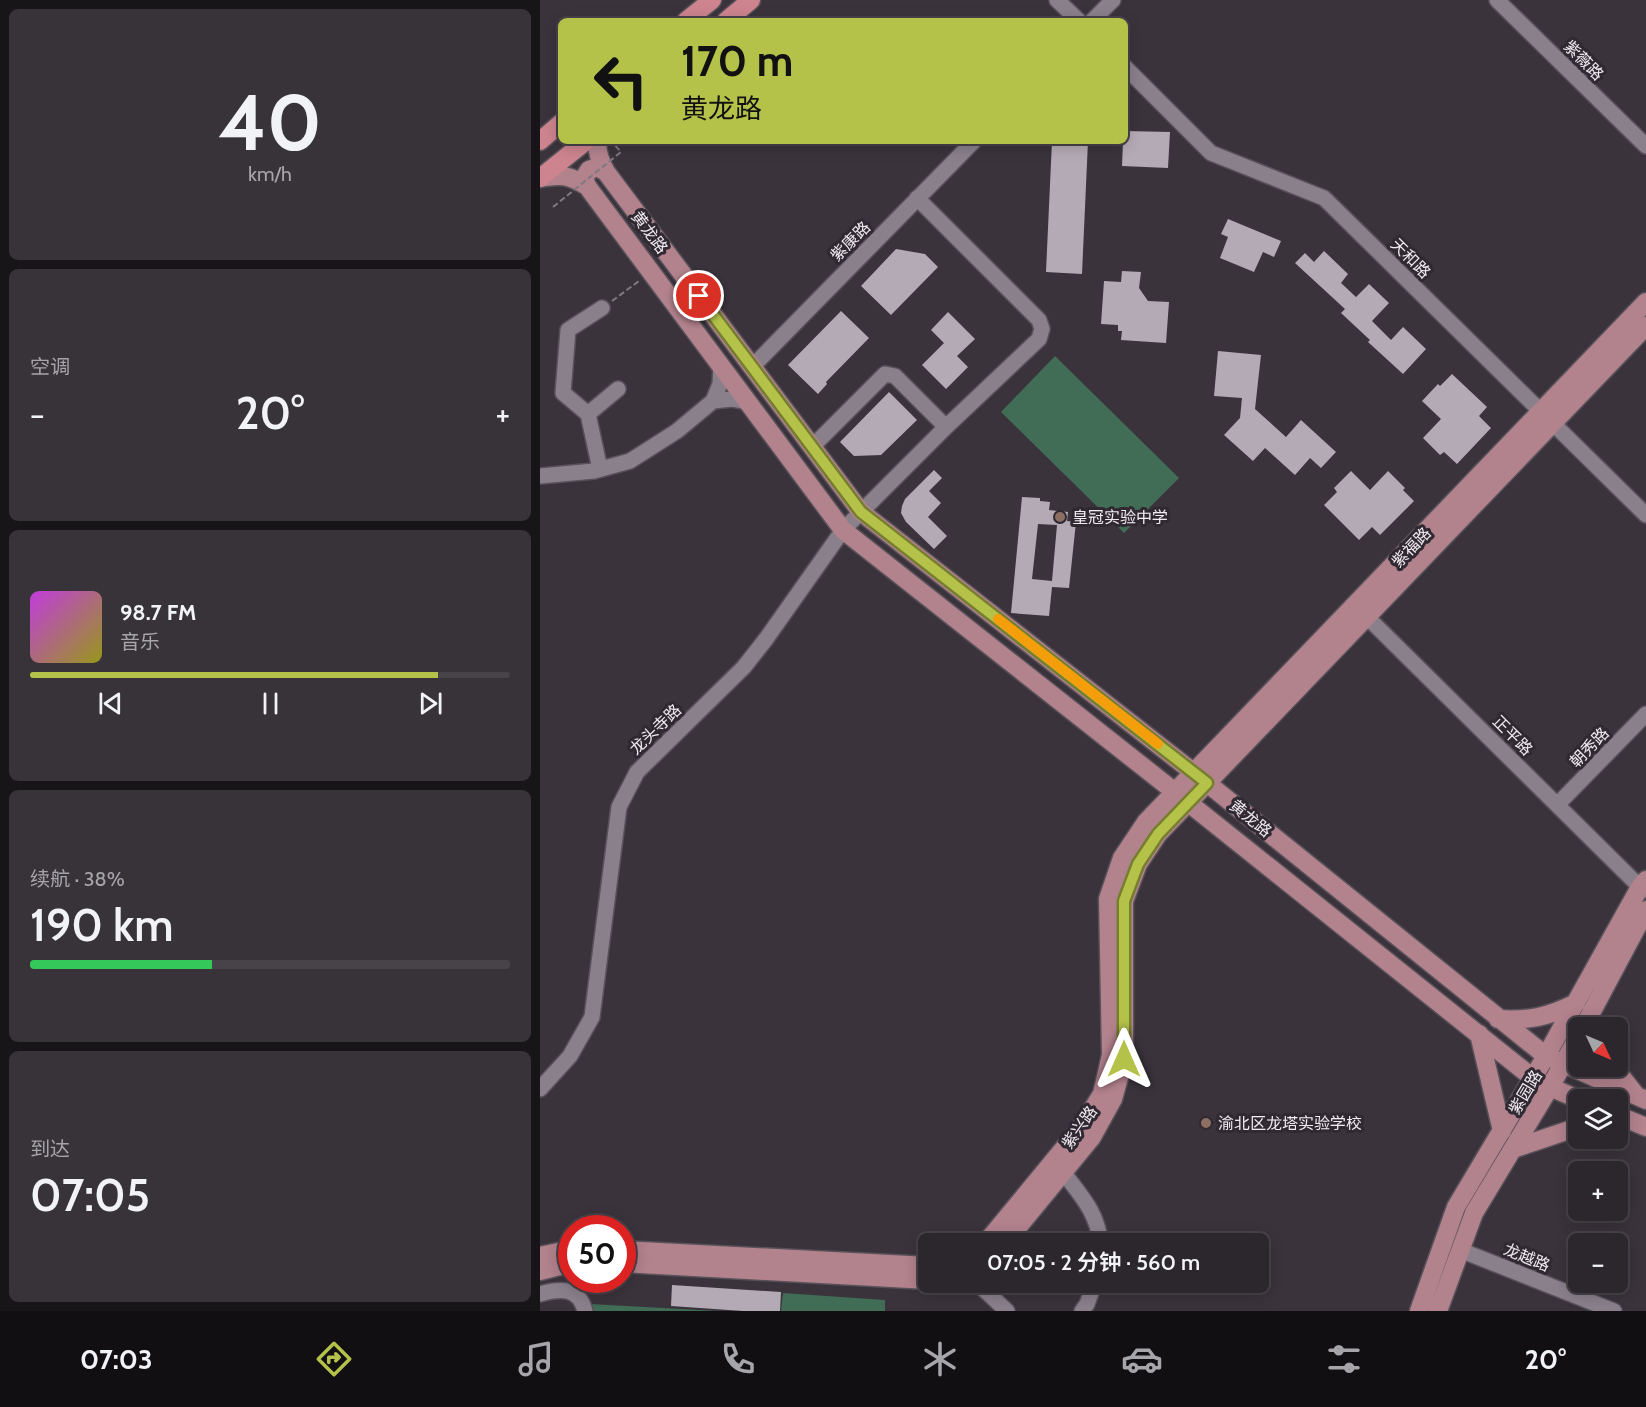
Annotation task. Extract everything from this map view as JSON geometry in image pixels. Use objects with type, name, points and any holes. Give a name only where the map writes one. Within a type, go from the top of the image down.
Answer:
[{"type":"highway","points":[[690,18],[712,0]]},
{"type":"highway","points":[[730,18],[751,0]]},
{"type":"highway","points":[[540,178],[582,144]]},
{"type":"main road","name":"黄龙路","points":[[597,144],[600,162],[606,172],[861,512],[1230,801],[1546,1056],[1641,1097]]},
{"type":"main road","points":[[587,186],[584,178],[589,170],[597,167],[606,172]]},
{"type":"main road","points":[[540,178],[558,174],[574,178],[587,186]]},
{"type":"main road","name":"黄龙路","points":[[587,186],[843,530],[1533,1078],[1568,1095]]},
{"type":"main road","name":"紫福路","points":[[1182,797],[1546,418],[1646,302]]},
{"type":"main road","name":"紫福路","points":[[1546,418],[1646,326]]},
{"type":"main road","name":"紫福路","points":[[1201,778],[1228,762],[1361,611]]},
{"type":"main road","points":[[1228,762],[1224,772],[1224,782],[1230,801]]},
{"type":"main road","name":"紫兴路","points":[[1013,1233],[1092,1137],[1113,1099],[1124,1059],[1124,901],[1138,864],[1182,797]]},
{"type":"main road","name":"紫兴路","points":[[994,1233],[1080,1129],[1102,1094],[1111,1055],[1108,899],[1122,858],[1146,822],[1182,797]]},
{"type":"main road","name":"紫园路","points":[[1586,1017],[1644,886]]},
{"type":"main road","name":"紫园路","points":[[1586,1017],[1646,910]]},
{"type":"main road","points":[[1498,1019],[1539,1018],[1559,1011],[1586,1017]]},
{"type":"main road","points":[[1479,1034],[1502,1131]]},
{"type":"main road","name":"紫园路","points":[[1419,1311],[1456,1207],[1546,1056],[1568,1035]]},
{"type":"main road","name":"紫园路","points":[[1438,1311],[1474,1213],[1568,1056]]},
{"type":"main road","points":[[1623,1077],[1641,1097]]},
{"type":"main road","points":[[1628,1120],[1646,1127]]},
{"type":"main road","points":[[1513,1149],[1568,1130]]},
{"type":"main road","points":[[636,1251],[918,1265]]},
{"type":"main road","points":[[540,1256],[558,1252]]},
{"type":"main road","points":[[636,1264],[918,1279]]},
{"type":"main road","points":[[540,1272],[558,1267]]},
{"type":"street","points":[[1057,0],[1076,18]]},
{"type":"street","points":[[1095,18],[1113,0]]},
{"type":"street","name":"紫薇路","points":[[1497,0],[1646,147]]},
{"type":"street","name":"天和路","points":[[1128,70],[1211,153],[1324,198],[1646,515]]},
{"type":"street","name":"紫康路","points":[[752,367],[971,144]]},
{"type":"street","name":"龙头寺路","points":[[540,1089],[570,1056],[592,1017],[619,807],[637,772],[744,667],[843,530],[946,427],[1039,339],[1042,329],[1039,320],[917,198]]},
{"type":"street","points":[[600,469],[588,414],[563,393],[568,330],[602,308]]},
{"type":"street","points":[[713,402],[720,384],[721,366]]},
{"type":"street","points":[[812,447],[885,374],[895,376],[946,427]]},
{"type":"street","points":[[588,414],[618,389]]},
{"type":"street","points":[[540,476],[600,469],[630,461],[677,431],[713,402],[732,399],[747,402]]},
{"type":"street","name":"正平路","points":[[1361,611],[1557,805],[1644,886]]},
{"type":"street","name":"朝秀路","points":[[1557,805],[1646,714]]},
{"type":"street","points":[[1063,1172],[1092,1210],[1100,1233]]},
{"type":"street","name":"龙越路","points":[[1460,1250],[1614,1311]]},
{"type":"street","points":[[540,1294],[561,1290],[570,1291],[583,1302],[585,1311]]},
{"type":"street","points":[[988,1293],[1007,1311]]},
{"type":"street","points":[[1082,1311],[1091,1293]]},
{"type":"path","points":[[553,207],[621,152],[614,144]]},
{"type":"path","points":[[602,308],[651,272]]},
{"type":"green space","points":[[1055,356],[1179,478],[1124,533],[1001,412]]},
{"type":"green space","points":[[783,1293],[885,1300],[885,1311],[781,1311]]},
{"type":"green space","points":[[590,1304],[718,1311],[591,1311]]},
{"type":"building","points":[[1128,131],[1170,132],[1168,168],[1122,166],[1123,144],[1128,144]]},
{"type":"building","points":[[1052,144],[1088,144],[1082,274],[1046,272]]},
{"type":"building","points":[[1228,219],[1281,241],[1274,257],[1263,252],[1254,272],[1220,258],[1228,237],[1221,234]]},
{"type":"building","points":[[896,249],[925,254],[938,267],[891,315],[861,286]]},
{"type":"building","points":[[1324,251],[1348,274],[1341,283],[1356,297],[1369,284],[1389,303],[1372,321],[1391,340],[1403,327],[1426,349],[1403,374],[1341,313],[1345,309],[1295,263],[1305,253],[1314,262]]},
{"type":"building","points":[[1122,271],[1141,272],[1139,288],[1148,301],[1169,302],[1166,343],[1121,340],[1122,331],[1118,331],[1118,325],[1101,324],[1104,281],[1121,282]]},
{"type":"building","points":[[841,311],[869,338],[826,382],[827,384],[818,394],[788,365]]},
{"type":"building","points":[[948,312],[975,339],[957,356],[968,367],[946,389],[922,365],[944,343],[931,330]]},
{"type":"building","points":[[1218,351],[1261,355],[1255,409],[1286,437],[1301,420],[1336,452],[1321,468],[1310,458],[1295,475],[1265,448],[1253,461],[1224,435],[1240,418],[1242,398],[1214,396]]},
{"type":"building","points":[[1452,374],[1487,407],[1479,416],[1491,428],[1457,464],[1444,452],[1440,455],[1423,438],[1441,419],[1422,401],[1438,384],[1440,386]]},
{"type":"building","points":[[889,392],[917,420],[881,455],[854,456],[840,442]]},
{"type":"building","points":[[934,470],[942,478],[929,491],[941,503],[928,517],[947,536],[934,549],[906,522],[901,513],[905,499]]},
{"type":"building","points":[[1351,471],[1370,490],[1388,471],[1414,501],[1380,535],[1372,527],[1359,540],[1324,505],[1337,492],[1334,488]]},
{"type":"building","points":[[1022,497],[1040,498],[1040,501],[1050,502],[1049,510],[1068,512],[1067,521],[1076,522],[1069,588],[1052,587],[1049,616],[1011,613]],"holes":[[[1038,524],[1057,525],[1052,581],[1032,579]]]},
{"type":"building","points":[[672,1285],[781,1292],[780,1311],[671,1306]]},
{"type":"slow traffic","points":[[998,619],[1158,744]]},
{"type":"place","name":"皇冠实验中学","points":[[1060,517]]},
{"type":"place","name":"渝北区龙塔实验学校","points":[[1206,1123]]},
{"type":"route","points":[[699,296],[861,512],[1207,783],[1158,834],[1138,864],[1124,901],[1124,1059]]}]
